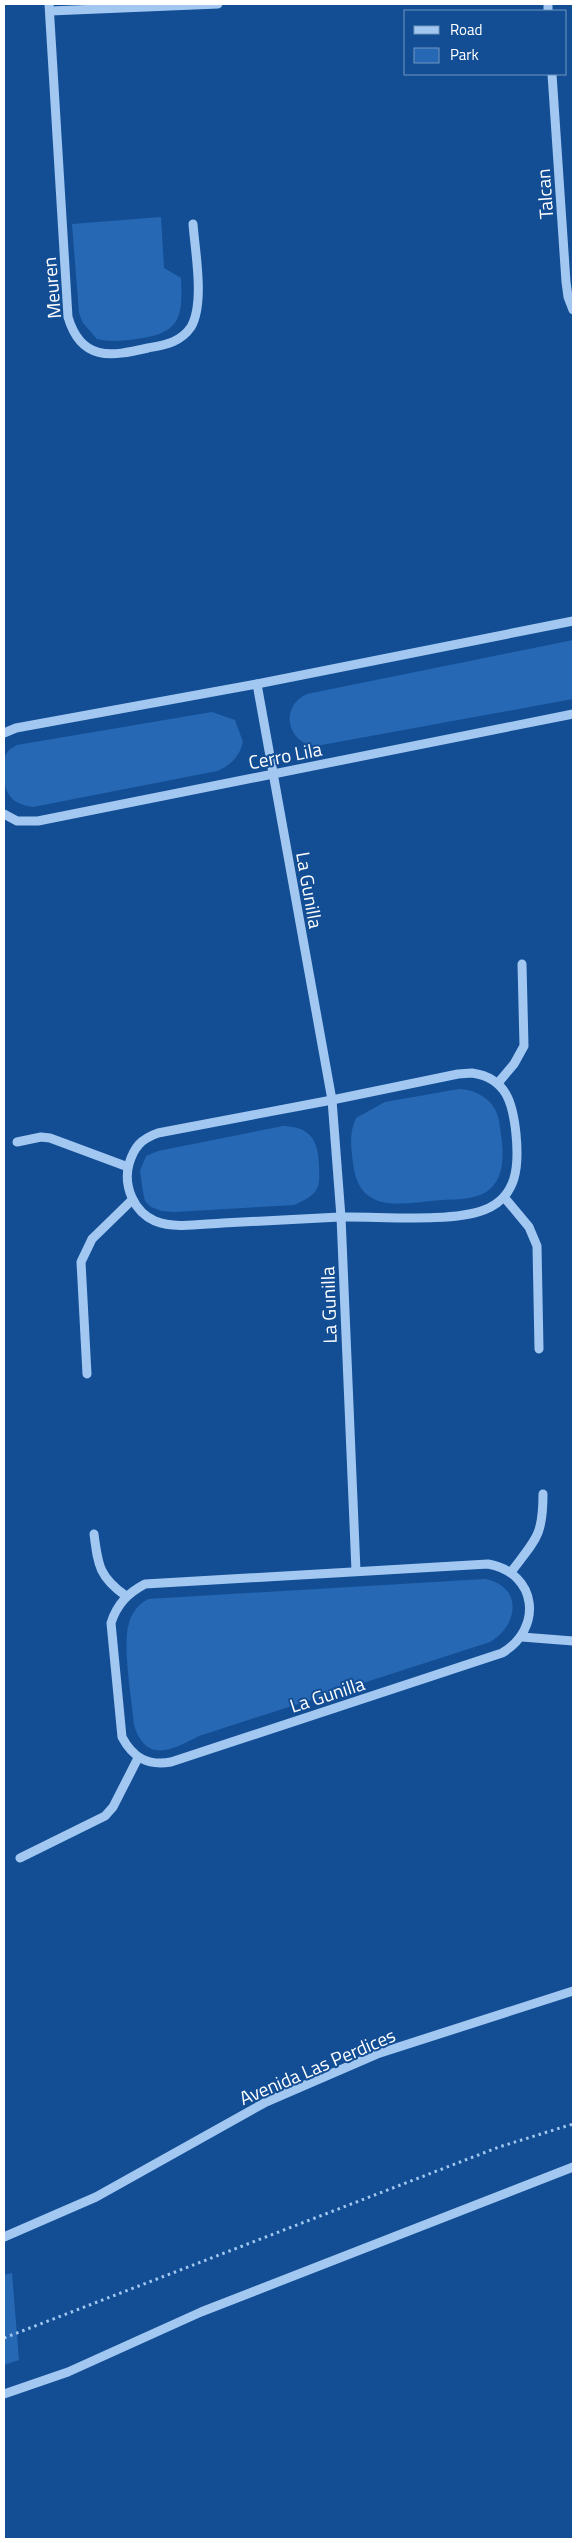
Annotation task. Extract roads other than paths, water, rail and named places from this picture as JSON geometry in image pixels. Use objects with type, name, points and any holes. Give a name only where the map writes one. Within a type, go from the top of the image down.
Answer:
[{"type":"street","points":[[49,8],[218,4]]},
{"type":"street","name":"Meuren","points":[[49,8],[68,317],[77,338],[87,348],[108,355],[119,355],[174,342],[191,326],[195,316],[198,295],[193,224]]},
{"type":"street","name":"Talcan","points":[[552,75],[566,282],[568,297],[573,310]]},
{"type":"street","points":[[4,732],[16,728],[257,684],[573,621]]},
{"type":"street","name":"La Gunilla","points":[[257,684],[332,1100],[341,1217],[356,1571]]},
{"type":"street","name":"Cerro Lila","points":[[4,814],[17,821],[38,821],[573,714]]},
{"type":"street","points":[[498,1083],[514,1064],[524,1046],[522,964]]},
{"type":"street","points":[[458,1074],[482,1074],[498,1083],[510,1099],[513,1110],[518,1161],[512,1186],[504,1197],[484,1210],[470,1214],[171,1224],[146,1217],[132,1200],[128,1167],[132,1152],[138,1143],[158,1133],[458,1074]]},
{"type":"street","points":[[17,1142],[50,1138],[128,1167]]},
{"type":"street","points":[[504,1197],[529,1228],[537,1246],[539,1349]]},
{"type":"street","points":[[87,1374],[81,1262],[92,1239],[132,1200]]},
{"type":"street","points":[[511,1572],[540,1533],[543,1517],[543,1494]]},
{"type":"street","points":[[94,1534],[97,1562],[101,1574],[112,1586],[126,1596]]},
{"type":"street","points":[[20,1858],[105,1816],[113,1807],[138,1758],[128,1749],[121,1731],[111,1623],[118,1606],[126,1596],[146,1584],[488,1564],[502,1566],[521,1582],[529,1602],[529,1617],[522,1637],[573,1641]]},
{"type":"street","name":"La Gunilla","points":[[138,1758],[159,1764],[171,1762],[502,1653],[522,1637]]},
{"type":"street","name":"Avenida Las Perdices","points":[[4,2237],[96,2197],[266,2102],[378,2054],[573,1991]]},
{"type":"street","points":[[4,2394],[68,2372],[201,2312],[573,2167]]}]
